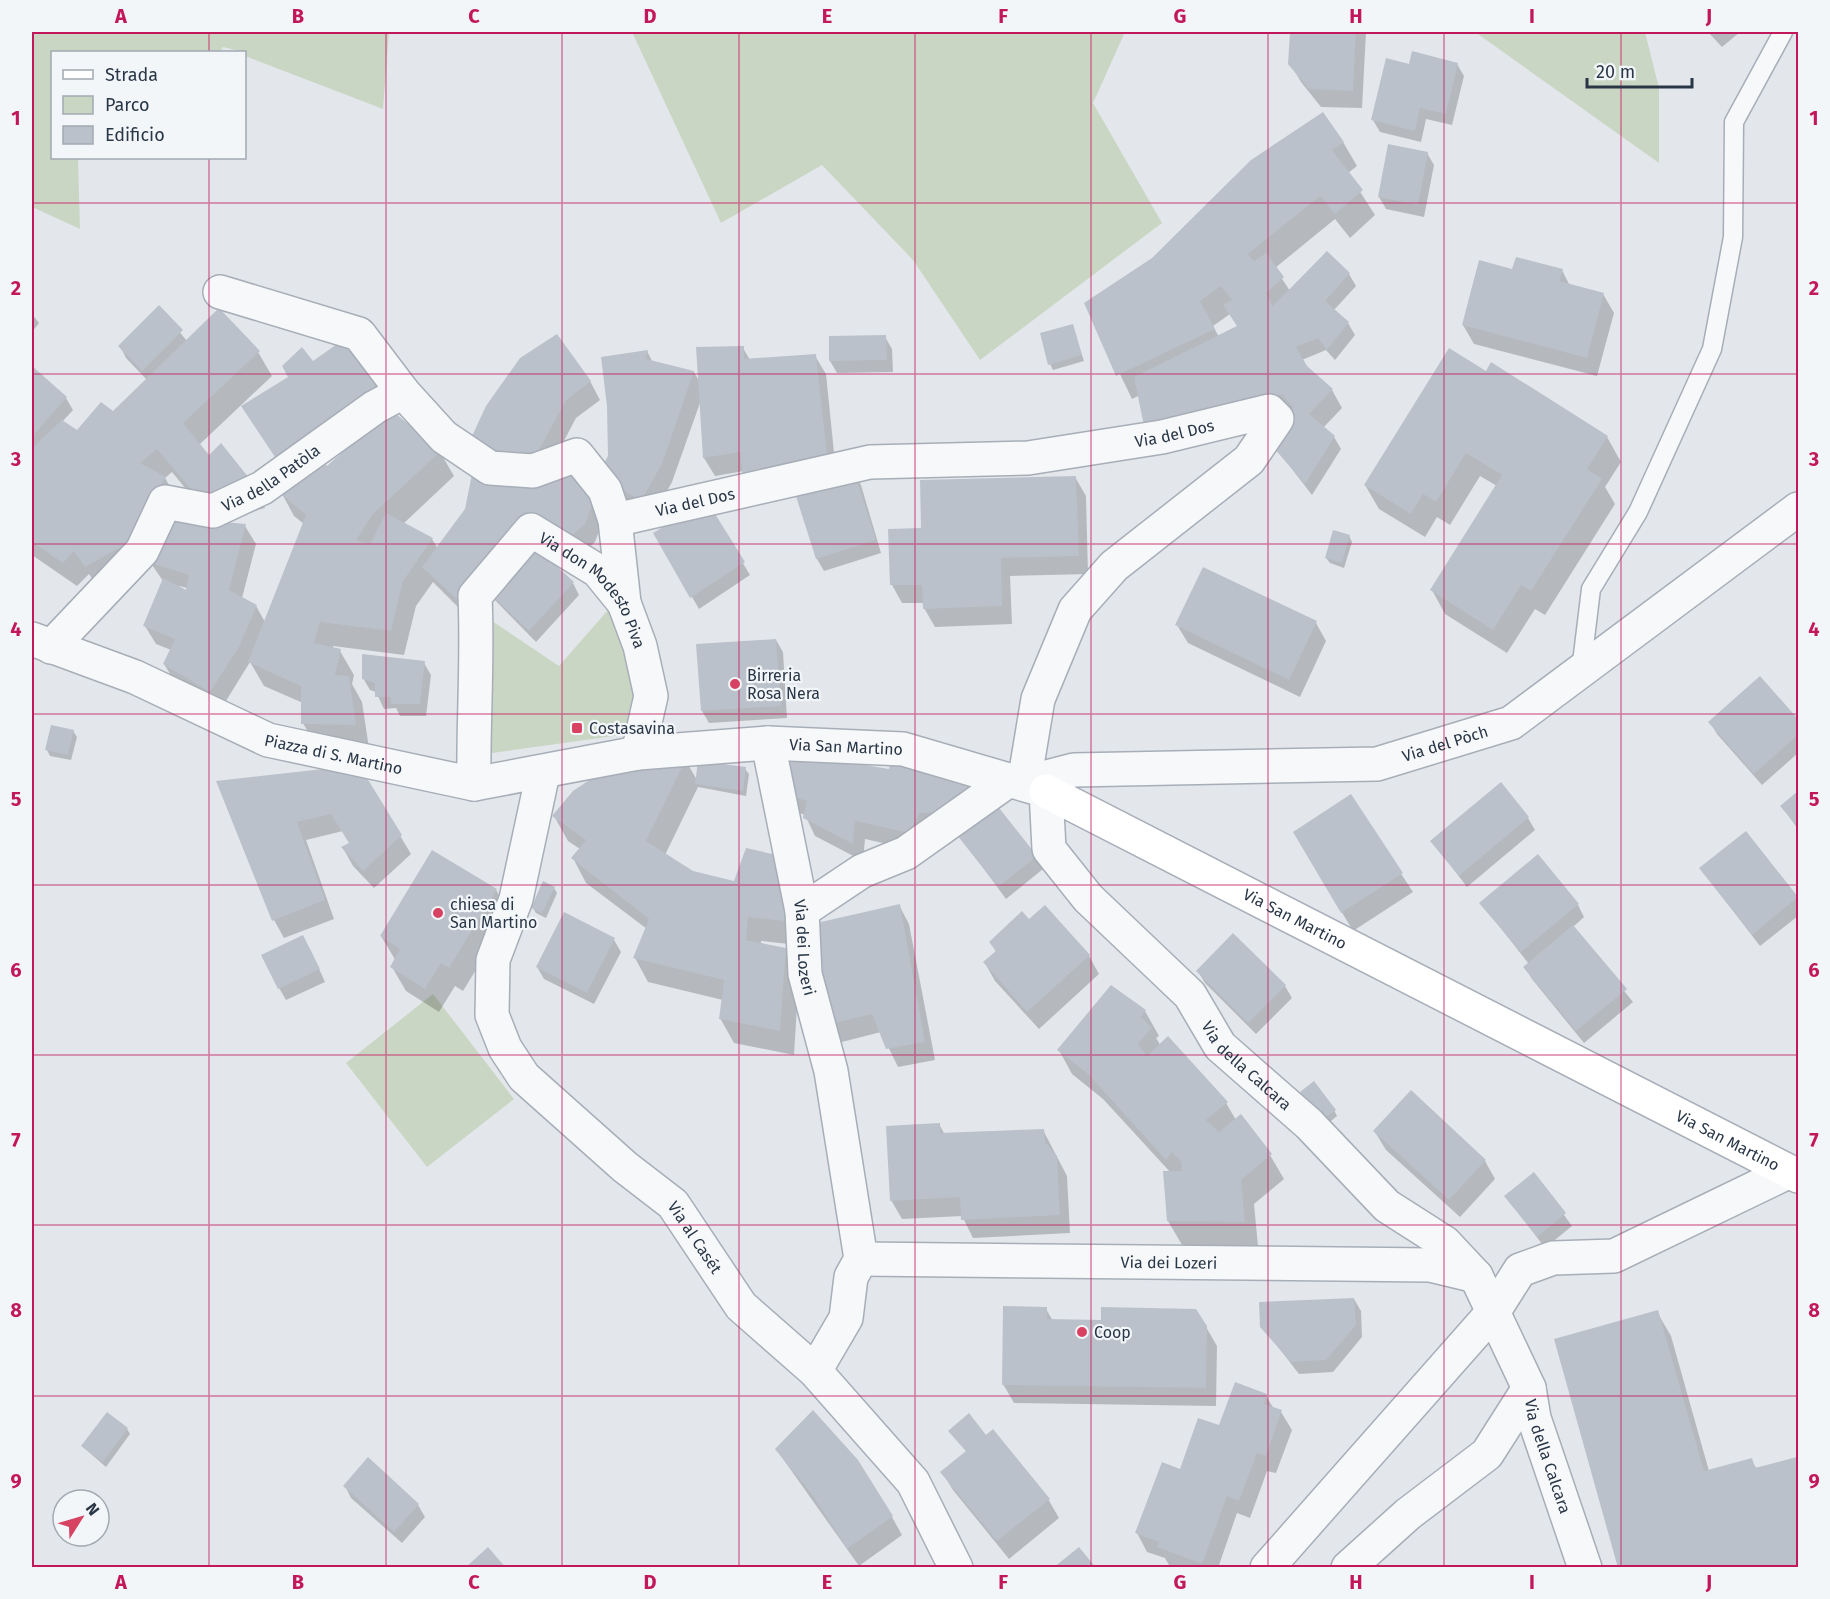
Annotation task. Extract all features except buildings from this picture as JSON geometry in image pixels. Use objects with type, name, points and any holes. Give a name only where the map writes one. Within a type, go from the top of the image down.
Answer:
[{"type":"street","points":[[220,292],[359,334],[403,392],[444,437],[490,468],[533,471],[577,455],[605,489],[615,520],[624,603]]},
{"type":"street","name":"Via della Patòla","points":[[41,643],[142,551],[165,502],[213,511],[262,488],[375,407],[403,392]]},
{"type":"street","name":"Via del Dos","points":[[615,520],[870,462],[1028,458],[1162,437],[1269,411],[1277,419],[1249,460],[1114,566],[1076,610],[1038,699],[1026,785]]},
{"type":"street","name":"Via del Pòch","points":[[1026,785],[1074,770],[1377,764],[1511,723],[1798,509]]},
{"type":"street","name":"Via don Modesto Piva","points":[[474,784],[473,711],[477,646],[475,596],[531,530],[598,571],[624,603],[640,646],[651,696],[638,753]]},
{"type":"street","name":"Piazza di S. Martino","points":[[41,643],[135,677],[268,740],[474,784],[543,773],[638,753],[768,743]]},
{"type":"street","name":"Via San Martino","points":[[768,743],[903,749],[1026,785],[1793,1174]]},
{"type":"street","name":"Via dei Lozeri","points":[[768,743],[802,911],[805,974],[831,1071],[861,1259],[1430,1265],[1476,1276]]},
{"type":"street","name":"Via al Casét","points":[[543,773],[516,899],[494,960],[492,1015],[505,1048],[524,1077],[625,1167],[673,1204],[741,1306],[815,1371],[913,1482],[956,1568]]},
{"type":"street","points":[[802,911],[862,871],[906,853],[1026,785]]},
{"type":"street","name":"Via della Calcara","points":[[1026,785],[1048,849],[1088,898],[1190,995],[1220,1046],[1308,1124],[1387,1206],[1445,1244],[1476,1276],[1529,1388],[1534,1418],[1585,1568]]},
{"type":"street","points":[[1267,1568],[1494,1311],[1520,1269],[1553,1258],[1614,1256],[1793,1174]]},
{"type":"street","points":[[815,1371],[846,1318],[851,1277],[861,1259]]},
{"type":"street","points":[[1347,1568],[1408,1514],[1486,1454],[1529,1388]]},
{"type":"lane","points":[[1581,671],[1591,589],[1638,512],[1712,349],[1733,237],[1734,122],[1784,32]]},
{"type":"green space","points":[[32,32],[389,32],[383,109],[246,56],[246,51],[223,47],[221,51],[51,51],[51,159],[78,159],[80,229],[32,207]]},
{"type":"green space","points":[[632,32],[1125,32],[1093,103],[1162,223],[980,360],[913,260],[822,165],[721,223]]},
{"type":"green space","points":[[1475,32],[1645,32],[1659,88],[1659,163]]},
{"type":"green space","points":[[615,602],[643,732],[478,755],[483,615],[559,666]]},
{"type":"green space","points":[[433,994],[514,1099],[427,1167],[346,1063]]},
{"type":"place","name":"Birreria Rosa Nera","points":[[735,684]]},
{"type":"place","name":"Costasavina","points":[[577,728]]},
{"type":"place","name":"chiesa di San Martino","points":[[438,913]]},
{"type":"place","name":"Coop","points":[[1082,1332]]}]
